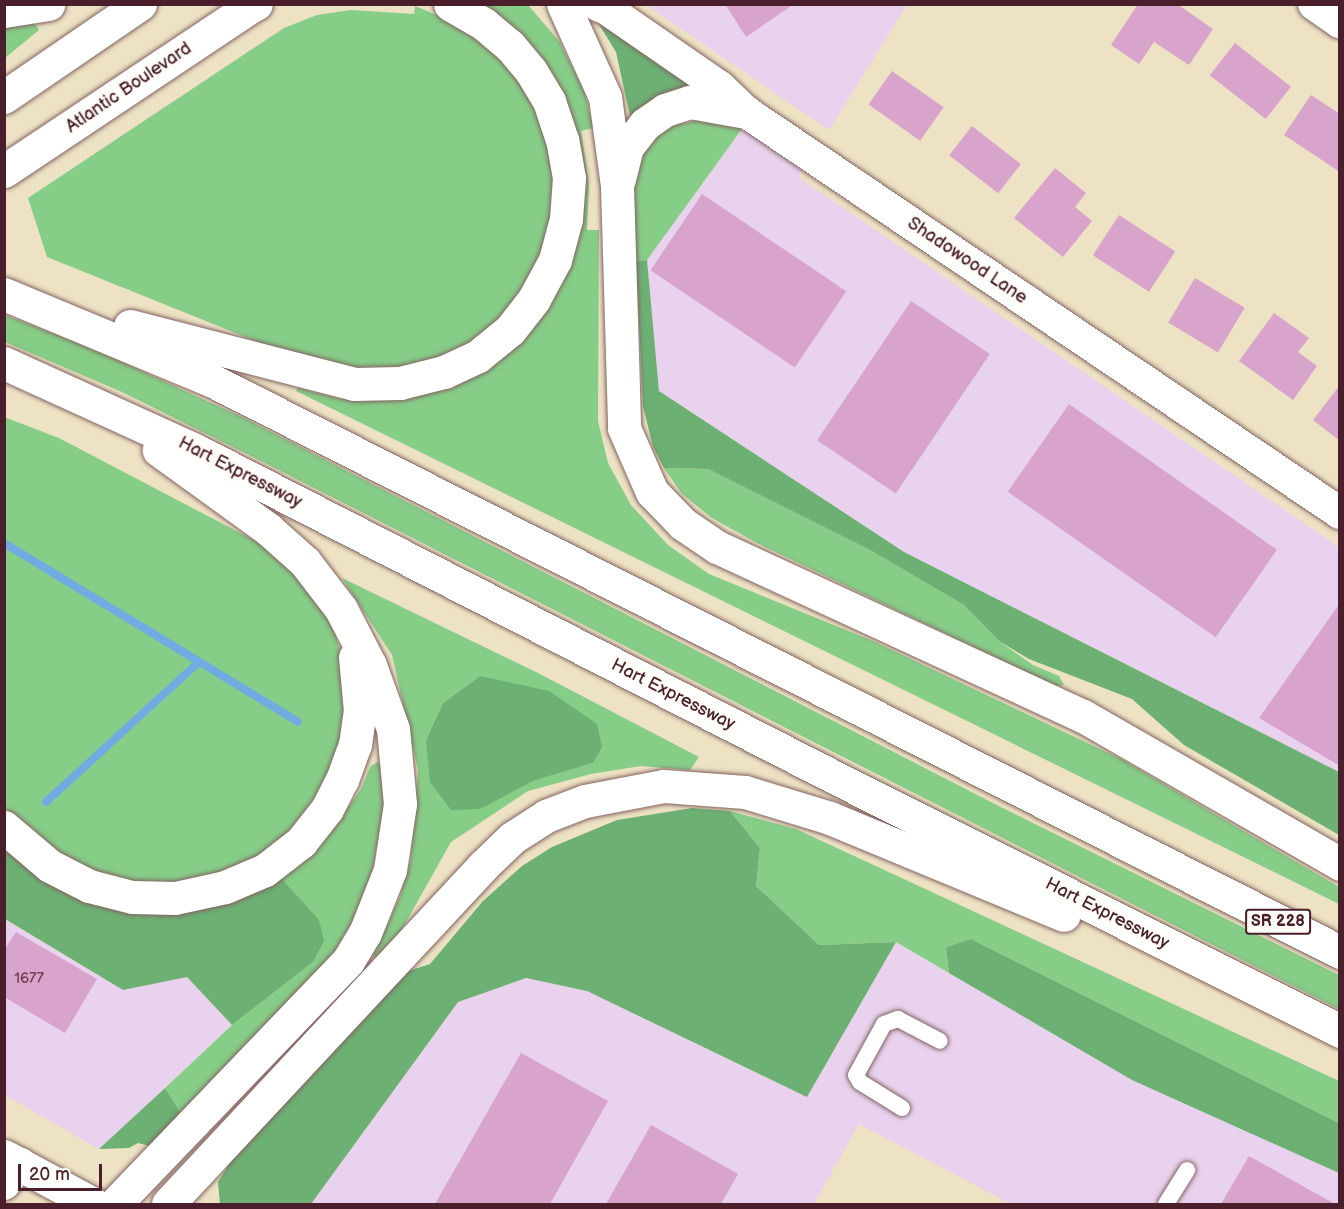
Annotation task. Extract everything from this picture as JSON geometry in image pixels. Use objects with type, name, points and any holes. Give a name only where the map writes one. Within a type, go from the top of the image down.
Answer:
[{"type":"main road","points":[[4,11],[48,4]]},
{"type":"main road","points":[[4,97],[140,4]]},
{"type":"main road","points":[[4,293],[309,375],[354,384],[400,383],[444,372],[478,356],[510,330],[534,299],[555,260],[566,219],[569,178],[562,140],[549,101],[531,71],[484,24],[450,4]]},
{"type":"main road","points":[[563,4],[606,97],[617,186],[624,428],[652,492],[683,524],[717,547],[1083,716],[1340,864]]},
{"type":"main road","name":"Atlantic Boulevard","points":[[4,171],[254,5]]},
{"type":"main road","points":[[617,186],[627,147],[645,124],[665,111],[690,102],[746,112]]},
{"type":"main road","points":[[4,293],[212,380],[1216,893],[1340,942]]},
{"type":"main road","name":"Hart Expressway","points":[[4,363],[54,383],[193,448],[1333,1028]]},
{"type":"main road","points":[[54,383],[154,446],[268,529],[305,562],[341,609],[382,695],[399,766],[395,840],[379,899],[365,933],[326,988],[115,1204]]},
{"type":"main road","points":[[4,827],[50,866],[89,886],[132,897],[176,898],[225,888],[265,870],[301,842],[327,809],[354,745],[360,680],[341,609]]},
{"type":"main road","points":[[168,1204],[261,1100],[512,838],[546,816],[622,791],[703,787],[784,801],[1333,1028]]},
{"type":"main road","name":"SR 228","points":[[1216,893],[1340,952]]},
{"type":"main road","points":[[10,1168],[93,1204]]},
{"type":"street","points":[[1314,4],[1340,22]]},
{"type":"street","name":"Shadowood Lane","points":[[601,6],[720,87],[746,112],[1340,513]]},
{"type":"lane","points":[[902,1108],[860,1082],[856,1075],[884,1024],[898,1020],[940,1041]]},
{"type":"lane","points":[[1166,1204],[1186,1170]]},
{"type":"shaded area","points":[[646,5],[907,5],[829,130]]},
{"type":"shaded area","points":[[744,126],[805,165],[798,177],[1339,547],[1339,772],[904,552],[659,391],[647,260]]},
{"type":"shaded area","points":[[4,919],[123,990],[187,977],[232,1025],[99,1149],[5,1095]]},
{"type":"shaded area","points":[[896,942],[1132,1080],[1340,1173],[1339,1204],[1011,1204],[859,1124],[814,1204],[311,1204],[458,1002],[526,978],[587,991],[807,1097]]},
{"type":"green space","points":[[475,5],[528,5],[559,41],[584,90],[593,128],[581,131],[589,185],[587,230],[599,230],[598,421],[608,463],[631,505],[668,545],[709,574],[873,641],[1121,759],[1339,887],[1339,904],[296,391],[298,388],[341,399],[390,399],[510,344],[579,179]]},
{"type":"green space","points":[[415,6],[468,28],[523,80],[543,120],[553,161],[550,230],[538,264],[497,324],[464,346],[432,360],[397,369],[356,372],[275,349],[47,257],[28,198],[284,28],[317,15],[351,10],[414,14]]},
{"type":"green space","points":[[33,21],[39,30],[5,58],[5,23]]},
{"type":"green space","points":[[597,21],[708,91],[643,105],[630,116],[616,52]]},
{"type":"green space","points":[[706,119],[744,126],[647,260],[636,261],[633,186],[638,162],[648,143],[664,127]]},
{"type":"green space","points":[[647,260],[659,391],[904,552],[1339,772],[1339,835],[1184,745],[1132,699],[1029,659],[999,641],[964,605],[870,550],[708,469],[664,468],[653,447],[643,406],[636,261]]},
{"type":"green space","points":[[4,315],[87,346],[244,418],[991,802],[1339,975],[1339,1009],[261,461],[122,392],[5,342]]},
{"type":"green space","points":[[4,417],[59,438],[263,545],[294,571],[317,600],[335,632],[344,668],[347,708],[340,746],[326,784],[304,819],[275,846],[244,866],[178,883],[144,884],[67,863],[22,826],[5,807]]},
{"type":"green space","points":[[664,468],[708,469],[870,550],[964,605],[999,641],[1033,665],[1059,676],[1064,685],[1055,686],[757,543],[712,518],[682,494]]},
{"type":"green space","points":[[342,578],[536,672],[699,757],[690,770],[641,766],[591,774],[528,791],[451,842],[383,963],[373,955],[400,897],[411,859],[418,770],[392,655]],"holes":[[[480,676],[593,763],[533,781],[480,808],[426,740],[443,703]]]},
{"type":"green space","points":[[480,676],[549,691],[597,724],[602,747],[593,763],[533,781],[480,809],[451,810],[430,782],[426,740],[443,703]]},
{"type":"green space","points":[[377,762],[380,764],[384,810],[371,876],[356,915],[332,956],[181,1113],[165,1088],[232,1025],[313,962],[277,874],[340,819],[361,789],[370,767]]},
{"type":"green space","points":[[692,808],[730,811],[760,848],[756,886],[819,945],[896,942],[807,1097],[587,991],[526,978],[458,1002],[311,1204],[220,1204],[218,1182],[250,1131],[402,973],[430,964],[483,901],[522,866],[552,847],[617,820]]},
{"type":"green space","points":[[730,811],[796,829],[1339,1081],[1339,1123],[971,939],[946,947],[949,973],[896,942],[819,945],[756,886],[760,848]]},
{"type":"green space","points":[[4,842],[93,898],[277,874],[319,920],[324,941],[313,962],[232,1025],[187,977],[123,990],[5,919]]},
{"type":"green space","points":[[971,939],[1339,1123],[1339,1173],[1132,1080],[949,973],[946,947]]},
{"type":"green space","points":[[165,1088],[181,1113],[150,1146],[138,1143],[129,1148],[99,1149]]},
{"type":"building","points":[[725,4],[794,4],[746,37]]},
{"type":"building","points":[[1138,4],[1177,4],[1213,29],[1189,65],[1154,42],[1139,64],[1111,45]]},
{"type":"building","points":[[1235,43],[1291,87],[1266,119],[1210,75]]},
{"type":"building","points":[[892,71],[944,107],[920,141],[868,105]]},
{"type":"building","points":[[1311,95],[1340,114],[1340,172],[1284,135]]},
{"type":"building","points":[[972,126],[1021,164],[998,193],[949,155]]},
{"type":"building","points":[[1055,168],[1086,193],[1075,207],[1092,221],[1063,257],[1014,218]]},
{"type":"building","points":[[702,194],[846,291],[795,368],[651,270]]},
{"type":"building","points":[[1119,215],[1175,251],[1149,292],[1093,255]]},
{"type":"building","points":[[1195,278],[1245,308],[1218,352],[1168,323]]},
{"type":"building","points":[[911,301],[990,354],[896,493],[817,440]]},
{"type":"building","points":[[1274,313],[1309,338],[1298,352],[1317,366],[1293,400],[1239,361]]},
{"type":"building","points":[[1340,385],[1340,441],[1313,420]]},
{"type":"building","points":[[1069,404],[1277,550],[1216,637],[1008,492]]},
{"type":"building","points":[[1340,603],[1340,766],[1259,718]]},
{"type":"building","points":[[16,932],[97,979],[65,1033],[4,997],[4,950]]},
{"type":"building","points":[[521,1053],[608,1101],[550,1204],[435,1204]]},
{"type":"building","points":[[651,1125],[738,1174],[721,1204],[606,1204]]},
{"type":"building","points":[[1249,1156],[1335,1204],[1221,1204]]},
{"type":"waterway","points":[[4,543],[298,722]]},
{"type":"waterway","points":[[46,802],[199,662]]}]
